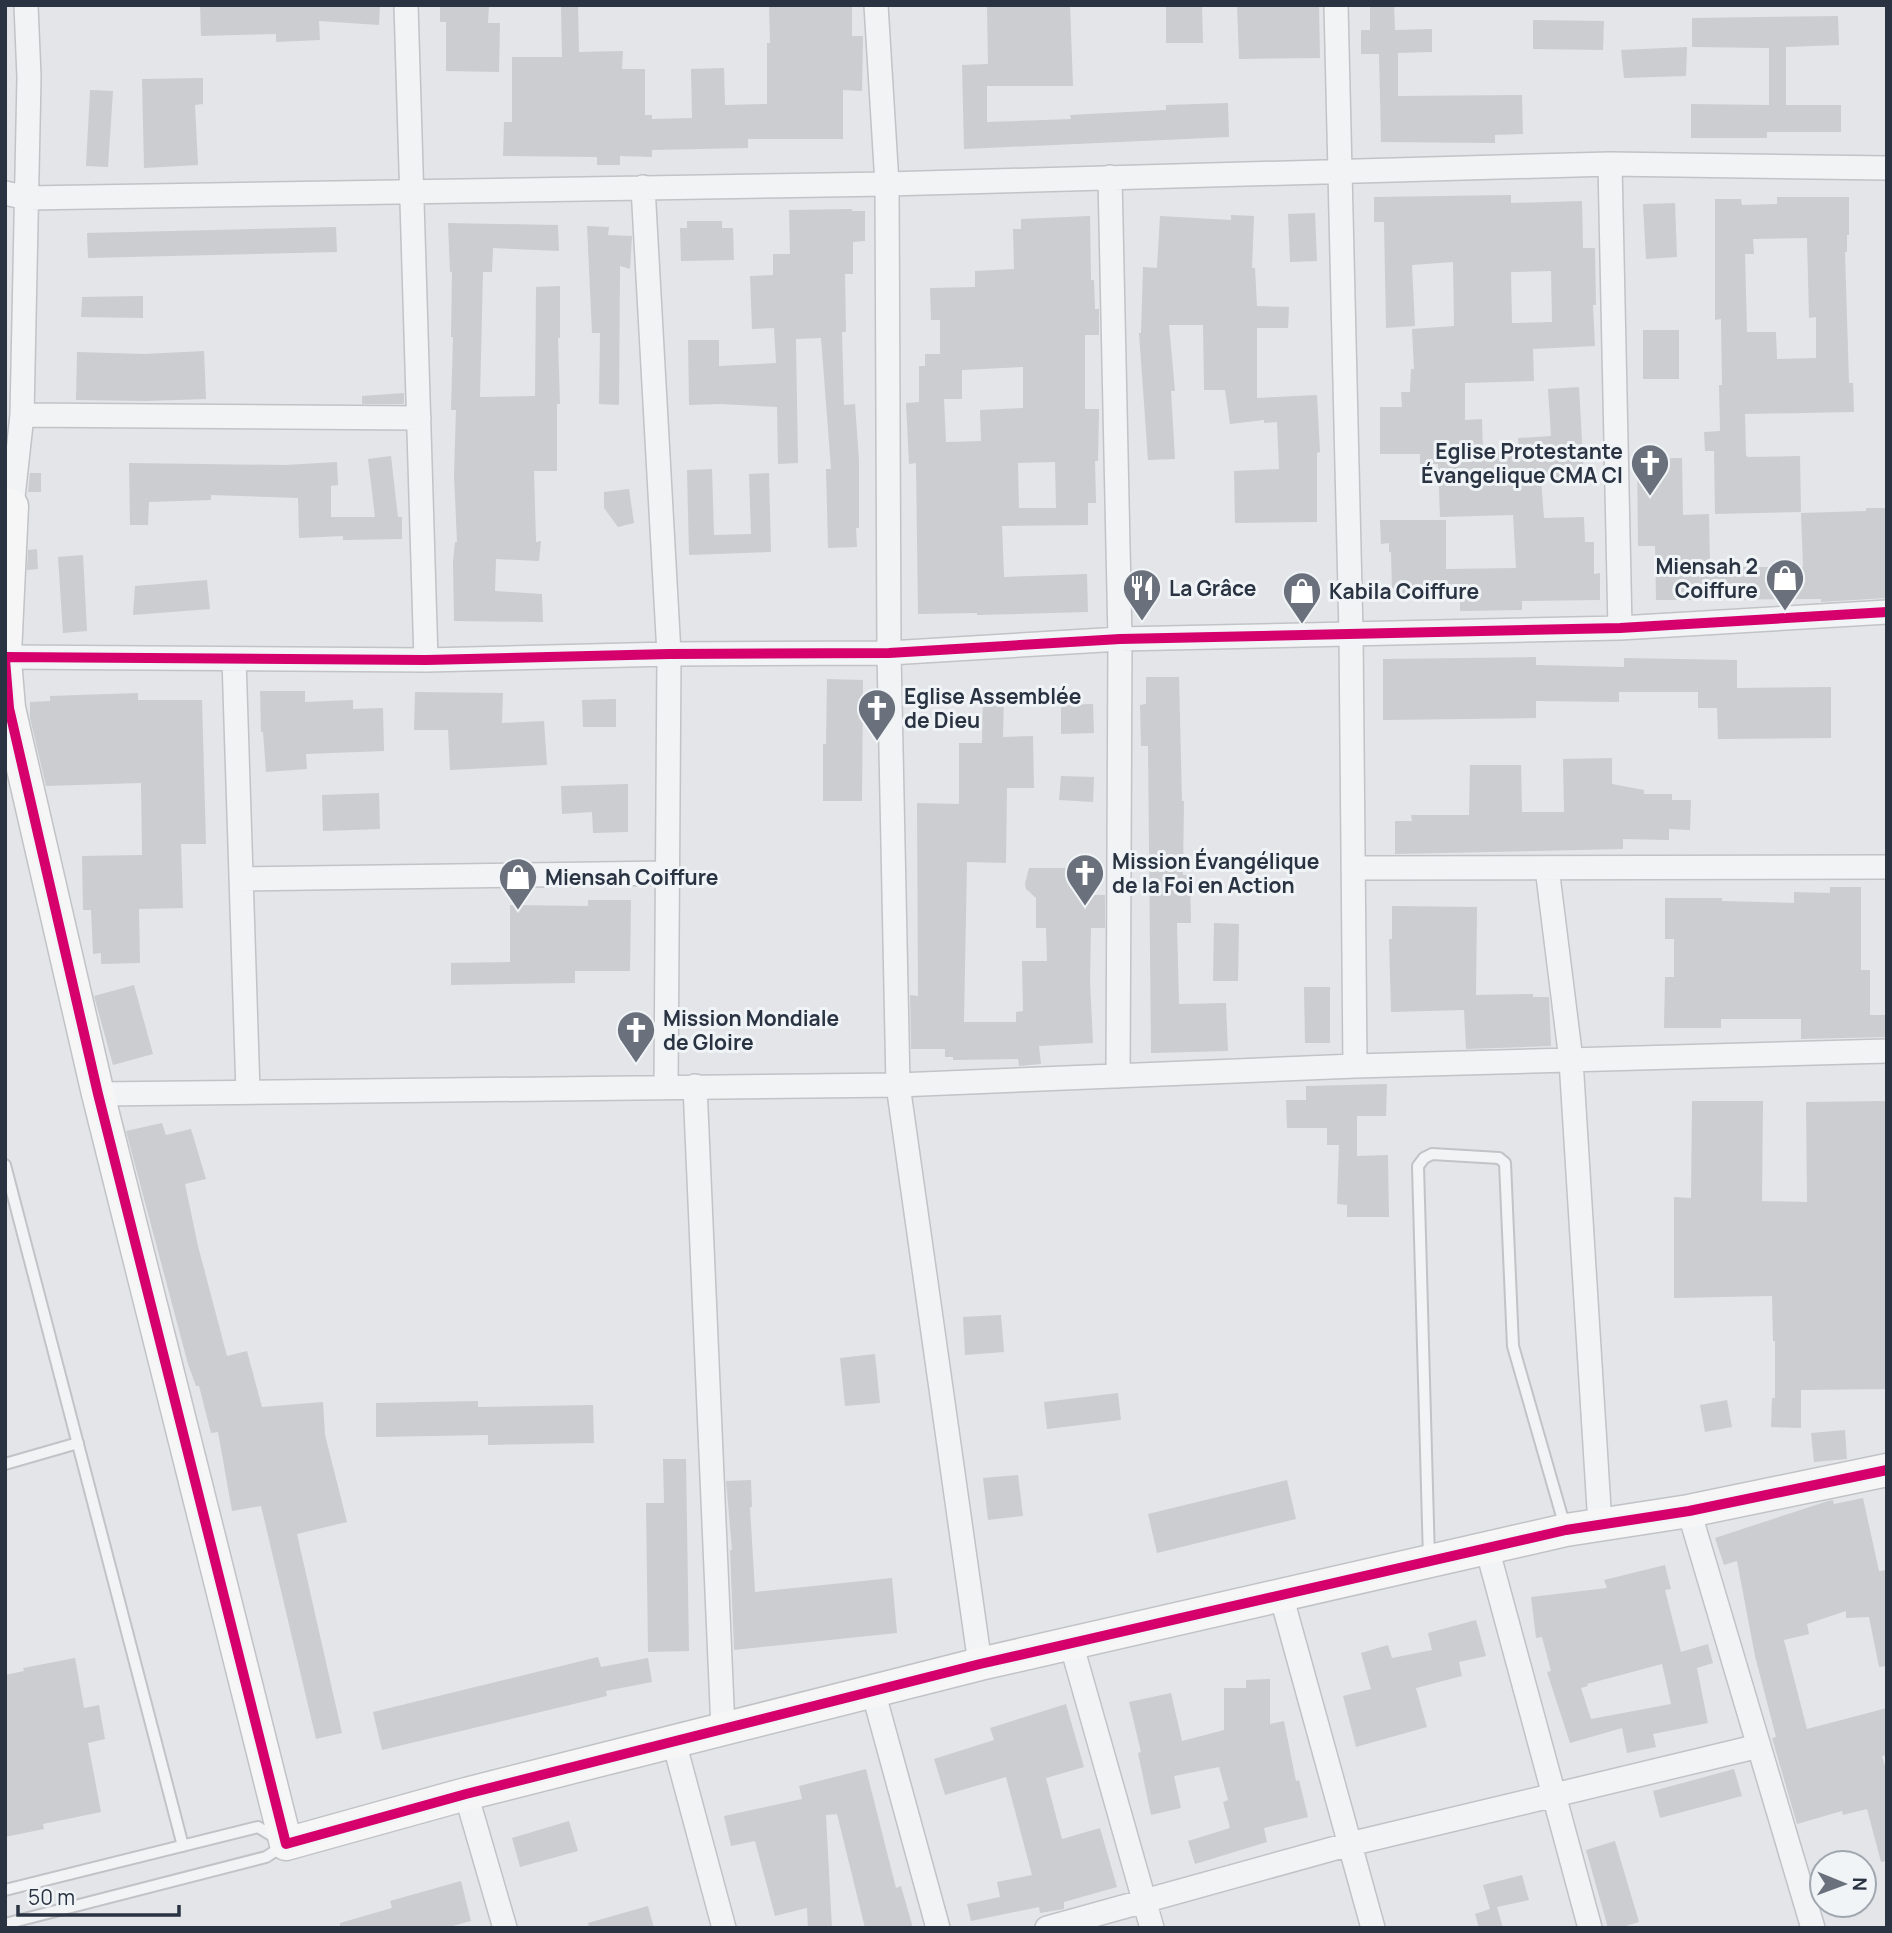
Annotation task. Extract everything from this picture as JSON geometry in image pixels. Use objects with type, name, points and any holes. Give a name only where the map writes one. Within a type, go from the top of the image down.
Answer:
[{"type":"street","points":[[26,5],[29,77],[16,196],[22,415],[9,505],[5,657],[9,708],[98,1094],[285,1844],[466,1794],[980,1664],[1566,1530],[1689,1511],[1887,1470]]},
{"type":"street","points":[[406,5],[426,660]]},
{"type":"street","points":[[876,5],[887,184],[889,653],[898,1085],[980,1664]]},
{"type":"street","points":[[1336,5],[1351,633],[1355,1066]]},
{"type":"street","points":[[16,196],[887,184],[1610,164],[1887,167]]},
{"type":"street","points":[[1610,164],[1620,628]]},
{"type":"street","points":[[1110,177],[1120,639],[1118,1076]]},
{"type":"street","points":[[643,187],[669,654],[666,1087]]},
{"type":"street","points":[[22,415],[419,418]]},
{"type":"street","points":[[5,657],[426,660],[669,654],[889,653],[1120,639],[1620,628],[1887,612]]},
{"type":"street","points":[[234,659],[248,1092]]},
{"type":"street","points":[[1353,868],[1887,867]]},
{"type":"street","points":[[1547,868],[1571,1060],[1600,1525]]},
{"type":"street","points":[[241,879],[667,873]]},
{"type":"street","points":[[98,1094],[898,1085],[1355,1066],[1887,1051]]},
{"type":"street","points":[[695,1086],[723,1729]]},
{"type":"street","points":[[1689,1511],[1813,1928]]},
{"type":"street","points":[[1487,1548],[1590,1928]]},
{"type":"street","points":[[1281,1595],[1373,1928]]},
{"type":"street","points":[[1071,1643],[1152,1928]]},
{"type":"street","points":[[873,1691],[938,1928]]},
{"type":"street","points":[[674,1742],[724,1928]]},
{"type":"street","points":[[1047,1928],[1350,1844],[1759,1746]]},
{"type":"street","points":[[466,1794],[505,1928]]},
{"type":"lane","points":[[1429,1561],[1418,1166],[1432,1154],[1499,1158],[1505,1163],[1513,1346],[1566,1530]]},
{"type":"lane","points":[[5,1165],[183,1846]]},
{"type":"lane","points":[[5,1464],[78,1443]]},
{"type":"lane","points":[[5,1890],[258,1827],[285,1844],[266,1857],[5,1924]]},
{"type":"building","points":[[200,5],[380,5],[379,25],[319,21],[320,40],[276,42],[276,34],[201,36]]},
{"type":"building","points":[[440,5],[489,5],[488,23],[500,23],[499,72],[446,71],[446,22],[440,22]]},
{"type":"building","points":[[561,5],[578,5],[579,52],[623,51],[622,69],[645,69],[645,115],[652,115],[652,119],[692,118],[691,69],[724,68],[725,105],[767,104],[769,5],[852,5],[852,36],[863,36],[862,91],[843,90],[843,139],[748,139],[748,148],[652,150],[652,157],[620,156],[620,165],[597,165],[597,157],[503,156],[504,122],[512,122],[512,57],[562,57]]},
{"type":"building","points":[[987,5],[1070,5],[1073,86],[987,86],[987,122],[1071,119],[1070,115],[1166,110],[1166,105],[1228,103],[1229,137],[964,149],[962,65],[988,64]]},
{"type":"building","points":[[1166,5],[1202,5],[1203,43],[1166,43]]},
{"type":"building","points":[[1237,5],[1319,5],[1320,58],[1239,59]]},
{"type":"building","points":[[1370,5],[1394,5],[1395,30],[1432,29],[1432,52],[1398,53],[1398,96],[1522,95],[1523,134],[1495,135],[1495,143],[1381,142],[1379,54],[1361,54],[1361,30],[1370,30]]},
{"type":"building","points":[[1838,16],[1839,45],[1786,47],[1786,105],[1841,105],[1841,132],[1767,132],[1767,138],[1691,138],[1691,104],[1769,105],[1769,48],[1692,47],[1692,18]]},
{"type":"building","points":[[1533,20],[1604,21],[1603,50],[1533,49]]},
{"type":"building","points":[[1687,47],[1686,76],[1624,78],[1621,50]]},
{"type":"building","points":[[203,78],[203,104],[195,105],[198,165],[144,168],[142,79]]},
{"type":"building","points":[[90,90],[113,91],[108,167],[86,166]]},
{"type":"building","points":[[1511,195],[1511,203],[1582,201],[1583,248],[1595,248],[1595,346],[1533,349],[1534,381],[1465,383],[1465,420],[1482,419],[1483,452],[1519,451],[1518,438],[1551,436],[1548,389],[1579,387],[1584,477],[1541,479],[1544,518],[1584,517],[1585,542],[1594,542],[1594,574],[1600,573],[1600,600],[1522,601],[1522,610],[1460,611],[1460,597],[1400,599],[1400,592],[1392,592],[1391,552],[1389,543],[1381,544],[1380,520],[1446,520],[1446,569],[1516,568],[1513,515],[1440,517],[1438,464],[1420,464],[1420,454],[1380,454],[1380,407],[1402,407],[1401,392],[1410,392],[1411,369],[1414,369],[1412,329],[1454,326],[1453,262],[1412,265],[1415,326],[1386,328],[1384,222],[1374,222],[1374,197]],"holes":[[[1551,271],[1552,322],[1512,323],[1511,272]]]},
{"type":"building","points":[[1777,197],[1849,197],[1849,235],[1845,252],[1849,383],[1853,383],[1854,412],[1745,414],[1748,457],[1800,456],[1801,512],[1715,514],[1714,451],[1705,451],[1704,432],[1720,431],[1721,319],[1715,320],[1715,199],[1741,199],[1742,205],[1777,204]],"holes":[[[1807,238],[1809,318],[1816,317],[1816,358],[1777,359],[1776,332],[1747,332],[1745,254],[1754,254],[1753,239]]]},
{"type":"building","points":[[1675,203],[1677,257],[1646,259],[1643,204]]},
{"type":"building","points":[[789,210],[865,211],[865,241],[853,242],[853,274],[845,274],[846,332],[842,332],[844,405],[855,404],[859,461],[859,528],[856,528],[857,547],[828,548],[826,469],[831,469],[821,338],[796,339],[798,463],[778,464],[777,407],[689,405],[688,340],[719,340],[719,366],[776,363],[774,328],[752,329],[750,276],[773,275],[773,254],[790,254]]},
{"type":"building","points":[[1315,213],[1317,261],[1290,262],[1288,214]]},
{"type":"building","points":[[1231,215],[1254,216],[1252,268],[1255,268],[1257,306],[1289,307],[1288,328],[1257,328],[1257,398],[1317,395],[1320,452],[1317,453],[1317,522],[1235,523],[1234,471],[1279,469],[1277,422],[1264,423],[1264,420],[1230,424],[1225,390],[1204,390],[1203,325],[1169,325],[1175,391],[1171,391],[1175,459],[1148,460],[1139,333],[1143,267],[1157,268],[1160,216],[1231,220]]},
{"type":"building","points":[[1090,216],[1091,280],[1094,280],[1095,309],[1099,309],[1099,335],[1085,335],[1085,409],[1099,409],[1098,461],[1095,461],[1096,503],[1088,503],[1088,525],[1002,526],[1004,577],[1087,574],[1088,612],[918,614],[916,463],[909,464],[906,403],[919,402],[919,366],[925,366],[925,354],[940,354],[940,320],[931,320],[930,288],[975,287],[975,271],[1014,269],[1013,229],[1021,229],[1021,219]],"holes":[[[1023,367],[1023,408],[980,410],[981,441],[946,442],[944,399],[962,399],[962,370]],[[1055,462],[1056,508],[1019,508],[1018,463]]]},
{"type":"building","points":[[687,221],[722,221],[722,228],[733,228],[734,260],[681,261],[680,228],[687,228]]},
{"type":"building","points":[[448,223],[558,225],[559,251],[493,248],[492,272],[483,272],[480,397],[535,396],[536,287],[560,286],[557,471],[534,471],[536,542],[541,541],[539,561],[496,559],[495,591],[542,594],[543,622],[454,621],[453,562],[457,542],[454,475],[456,410],[451,410],[452,272]]},
{"type":"building","points":[[587,226],[609,227],[608,235],[632,236],[630,269],[620,266],[619,405],[599,404],[600,333],[592,333]]},
{"type":"building","points":[[336,227],[337,252],[88,258],[87,233]]},
{"type":"building","points":[[143,296],[143,318],[81,317],[82,297]]},
{"type":"building","points":[[1643,330],[1679,330],[1679,379],[1643,379]]},
{"type":"building","points":[[204,351],[206,399],[76,400],[77,352],[144,354]]},
{"type":"building","points":[[404,393],[404,404],[362,404],[362,396]]},
{"type":"building","points":[[391,456],[398,517],[402,517],[402,539],[343,540],[343,536],[299,538],[298,498],[211,495],[211,500],[149,502],[148,525],[130,525],[129,463],[285,465],[337,462],[338,485],[331,486],[331,517],[375,517],[368,459]]},
{"type":"building","points":[[1682,458],[1683,515],[1709,514],[1710,567],[1803,567],[1801,513],[1887,508],[1887,598],[1821,602],[1821,599],[1656,600],[1655,546],[1638,546],[1637,459]]},
{"type":"building","points":[[712,469],[714,535],[751,534],[749,474],[769,473],[771,552],[689,555],[687,470]]},
{"type":"building","points":[[30,473],[41,473],[41,492],[28,492]]},
{"type":"building","points":[[629,489],[634,523],[618,527],[604,508],[604,492]]},
{"type":"building","points":[[37,549],[38,569],[27,570],[28,550]]},
{"type":"building","points":[[83,555],[87,631],[63,633],[58,557]]},
{"type":"building","points":[[207,580],[210,609],[133,615],[135,586]]},
{"type":"building","points":[[1536,657],[1536,665],[1624,667],[1624,658],[1737,660],[1737,688],[1831,687],[1831,738],[1718,739],[1717,708],[1698,708],[1698,692],[1619,692],[1619,702],[1536,701],[1536,718],[1383,720],[1383,659]]},
{"type":"building","points":[[1146,677],[1179,677],[1184,801],[1183,875],[1190,875],[1191,923],[1177,923],[1179,1004],[1226,1003],[1228,1051],[1151,1053],[1148,746],[1141,746],[1140,705],[1146,704]]},
{"type":"building","points":[[827,679],[863,680],[862,801],[823,801]]},
{"type":"building","points":[[260,691],[305,691],[305,702],[353,700],[353,709],[383,708],[384,751],[306,754],[307,769],[266,772]]},
{"type":"building","points":[[415,692],[503,693],[502,723],[544,721],[547,765],[450,770],[448,730],[414,730]]},
{"type":"building","points":[[138,693],[138,700],[202,700],[206,844],[181,844],[183,908],[139,909],[140,963],[101,964],[101,953],[93,954],[91,910],[83,910],[82,856],[142,855],[141,783],[46,786],[30,718],[30,702],[50,701],[50,696]]},
{"type":"building","points":[[983,696],[1004,696],[1003,737],[1033,736],[1034,788],[1007,788],[1006,863],[967,862],[964,1022],[1016,1022],[1016,1012],[1023,1011],[1022,961],[1047,961],[1046,928],[1036,928],[1036,898],[1026,889],[1025,884],[1029,868],[1073,868],[1073,874],[1083,875],[1083,895],[1105,895],[1105,928],[1091,928],[1093,1043],[1039,1046],[1041,1064],[1019,1066],[1018,1059],[953,1060],[953,1057],[945,1057],[945,1049],[911,1049],[910,995],[918,996],[917,803],[959,804],[959,743],[982,743]]},
{"type":"building","points":[[616,699],[616,727],[583,727],[582,700]]},
{"type":"building","points":[[1093,704],[1094,733],[1061,734],[1061,705]]},
{"type":"building","points":[[1612,758],[1612,784],[1644,790],[1644,794],[1672,794],[1672,800],[1691,800],[1690,830],[1669,829],[1669,840],[1623,839],[1623,849],[1395,854],[1395,821],[1412,821],[1411,815],[1469,815],[1470,765],[1521,765],[1522,812],[1564,812],[1563,759]]},
{"type":"building","points":[[1061,776],[1094,777],[1093,802],[1059,800]]},
{"type":"building","points":[[628,784],[628,832],[593,833],[592,812],[562,814],[561,786]]},
{"type":"building","points":[[379,793],[380,829],[323,831],[322,795]]},
{"type":"building","points":[[1830,887],[1861,887],[1861,970],[1870,970],[1870,1015],[1887,1015],[1887,1037],[1801,1039],[1801,1019],[1721,1019],[1721,1028],[1664,1028],[1665,977],[1674,977],[1674,939],[1665,939],[1665,898],[1722,898],[1722,901],[1794,903],[1794,892],[1830,893]]},
{"type":"building","points":[[588,900],[631,900],[630,971],[575,971],[575,983],[451,985],[451,963],[510,962],[510,905],[588,906]]},
{"type":"building","points":[[1392,906],[1477,907],[1476,995],[1533,994],[1533,997],[1549,997],[1551,1046],[1466,1049],[1464,1010],[1391,1012],[1389,939],[1392,939]]},
{"type":"building","points":[[1214,923],[1239,924],[1238,981],[1213,981]]},
{"type":"building","points":[[134,985],[153,1054],[113,1065],[94,996]]},
{"type":"building","points":[[1304,987],[1330,987],[1330,1043],[1305,1043]]},
{"type":"building","points":[[1387,1084],[1386,1116],[1357,1116],[1357,1156],[1388,1155],[1389,1217],[1347,1217],[1347,1205],[1337,1204],[1339,1145],[1327,1145],[1327,1128],[1287,1128],[1286,1100],[1306,1100],[1306,1086]]},
{"type":"building","points":[[1692,1101],[1763,1101],[1762,1201],[1807,1202],[1806,1102],[1887,1101],[1887,1389],[1801,1390],[1801,1428],[1771,1427],[1772,1398],[1775,1398],[1772,1296],[1674,1298],[1674,1197],[1691,1198]]},
{"type":"building","points":[[162,1123],[166,1135],[191,1129],[206,1179],[185,1184],[227,1356],[247,1351],[262,1407],[323,1402],[325,1435],[347,1522],[297,1534],[342,1733],[316,1739],[261,1506],[232,1511],[218,1432],[211,1433],[199,1386],[196,1386],[188,1364],[126,1131]]},
{"type":"building","points":[[1001,1315],[1004,1352],[965,1355],[963,1317]]},
{"type":"building","points":[[875,1354],[880,1403],[845,1406],[840,1358]]},
{"type":"building","points":[[1118,1393],[1121,1420],[1047,1429],[1044,1402]]},
{"type":"building","points":[[1727,1400],[1732,1427],[1705,1432],[1700,1405]]},
{"type":"building","points":[[478,1401],[478,1407],[593,1405],[594,1443],[488,1445],[488,1435],[376,1437],[376,1403]]},
{"type":"building","points":[[1845,1430],[1847,1459],[1814,1462],[1811,1433]]},
{"type":"building","points":[[663,1459],[686,1459],[689,1651],[648,1652],[646,1503],[664,1503]]},
{"type":"building","points":[[1018,1475],[1023,1516],[988,1520],[983,1478]]},
{"type":"building","points":[[751,1480],[755,1592],[892,1578],[897,1633],[734,1650],[732,1550],[726,1481]]},
{"type":"building","points":[[1287,1480],[1296,1519],[1157,1553],[1148,1514]]},
{"type":"building","points":[[1863,1498],[1879,1571],[1887,1570],[1887,1666],[1879,1667],[1869,1617],[1846,1618],[1846,1611],[1807,1624],[1809,1634],[1784,1640],[1807,1729],[1887,1708],[1887,1755],[1882,1756],[1887,1773],[1887,1861],[1881,1862],[1867,1809],[1843,1815],[1842,1811],[1797,1824],[1772,1738],[1776,1737],[1755,1656],[1737,1561],[1724,1565],[1715,1538],[1828,1501],[1833,1500],[1834,1504]]},
{"type":"building","points":[[1665,1565],[1671,1589],[1665,1590],[1681,1652],[1708,1644],[1713,1663],[1697,1668],[1708,1723],[1653,1734],[1656,1747],[1627,1753],[1622,1728],[1570,1743],[1547,1672],[1551,1671],[1542,1637],[1536,1638],[1531,1597],[1607,1588],[1604,1580]],"holes":[[[1662,1664],[1671,1704],[1591,1719],[1581,1688],[1588,1686],[1587,1684]]]},
{"type":"building","points":[[1476,1620],[1486,1656],[1459,1662],[1462,1676],[1416,1688],[1427,1727],[1356,1747],[1343,1696],[1371,1689],[1361,1653],[1388,1645],[1392,1658],[1432,1650],[1428,1633]]},
{"type":"building","points":[[598,1657],[601,1667],[648,1658],[652,1682],[606,1691],[607,1696],[382,1750],[373,1712]]},
{"type":"building","points":[[75,1658],[84,1708],[99,1705],[105,1739],[88,1743],[101,1812],[43,1824],[44,1829],[5,1837],[5,1675],[24,1671],[23,1668]]},
{"type":"building","points":[[1270,1679],[1270,1724],[1284,1721],[1296,1781],[1299,1780],[1308,1817],[1264,1828],[1267,1842],[1195,1864],[1188,1841],[1230,1828],[1223,1802],[1228,1800],[1219,1767],[1174,1776],[1181,1808],[1151,1815],[1138,1753],[1141,1752],[1129,1702],[1171,1693],[1182,1741],[1224,1730],[1224,1688],[1246,1688],[1246,1680]]},
{"type":"building","points":[[1066,1704],[1084,1767],[1046,1778],[1062,1839],[1100,1828],[1117,1887],[1064,1902],[1064,1909],[1040,1913],[1039,1907],[971,1921],[967,1904],[1000,1897],[997,1882],[1032,1875],[1006,1777],[945,1795],[934,1759],[994,1740],[990,1728]]},
{"type":"building","points":[[866,1769],[896,1888],[901,1886],[913,1928],[865,1928],[837,1814],[826,1815],[832,1928],[808,1928],[807,1908],[775,1916],[755,1841],[731,1846],[724,1816],[802,1799],[799,1786]]},
{"type":"building","points":[[1734,1769],[1742,1796],[1660,1818],[1653,1791]]},
{"type":"building","points":[[569,1821],[578,1851],[520,1867],[512,1838]]},
{"type":"building","points":[[1615,1841],[1639,1922],[1608,1928],[1586,1850]]},
{"type":"building","points":[[1522,1875],[1529,1900],[1497,1907],[1503,1928],[1479,1928],[1475,1914],[1490,1909],[1483,1885]]},
{"type":"building","points":[[461,1881],[471,1921],[445,1928],[340,1928],[340,1923],[392,1908],[390,1901]]},
{"type":"building","points":[[648,1906],[654,1928],[589,1928],[588,1923]]},
{"type":"cycle path","points":[[5,657],[426,660],[669,654],[889,653],[1120,639],[1620,628],[1887,612]]},
{"type":"cycle path","points":[[5,660],[9,708],[98,1094],[286,1844],[466,1794],[980,1664],[1566,1530],[1689,1511],[1887,1470]]},
{"type":"place","name":"Eglise Protestante Évangelique CMA CI","points":[[1650,497]]},
{"type":"place","name":"Miensah 2 Coiffure","points":[[1785,612]]},
{"type":"place","name":"La Grâce","points":[[1142,622]]},
{"type":"place","name":"Kabila Coiffure","points":[[1302,625]]},
{"type":"place","name":"Eglise Assemblée de Dieu","points":[[877,742]]},
{"type":"place","name":"Mission Évangélique de la Foi en Action","points":[[1085,907]]},
{"type":"place","name":"Miensah Coiffure","points":[[518,911]]},
{"type":"place","name":"Mission Mondiale de Gloire","points":[[636,1064]]}]
